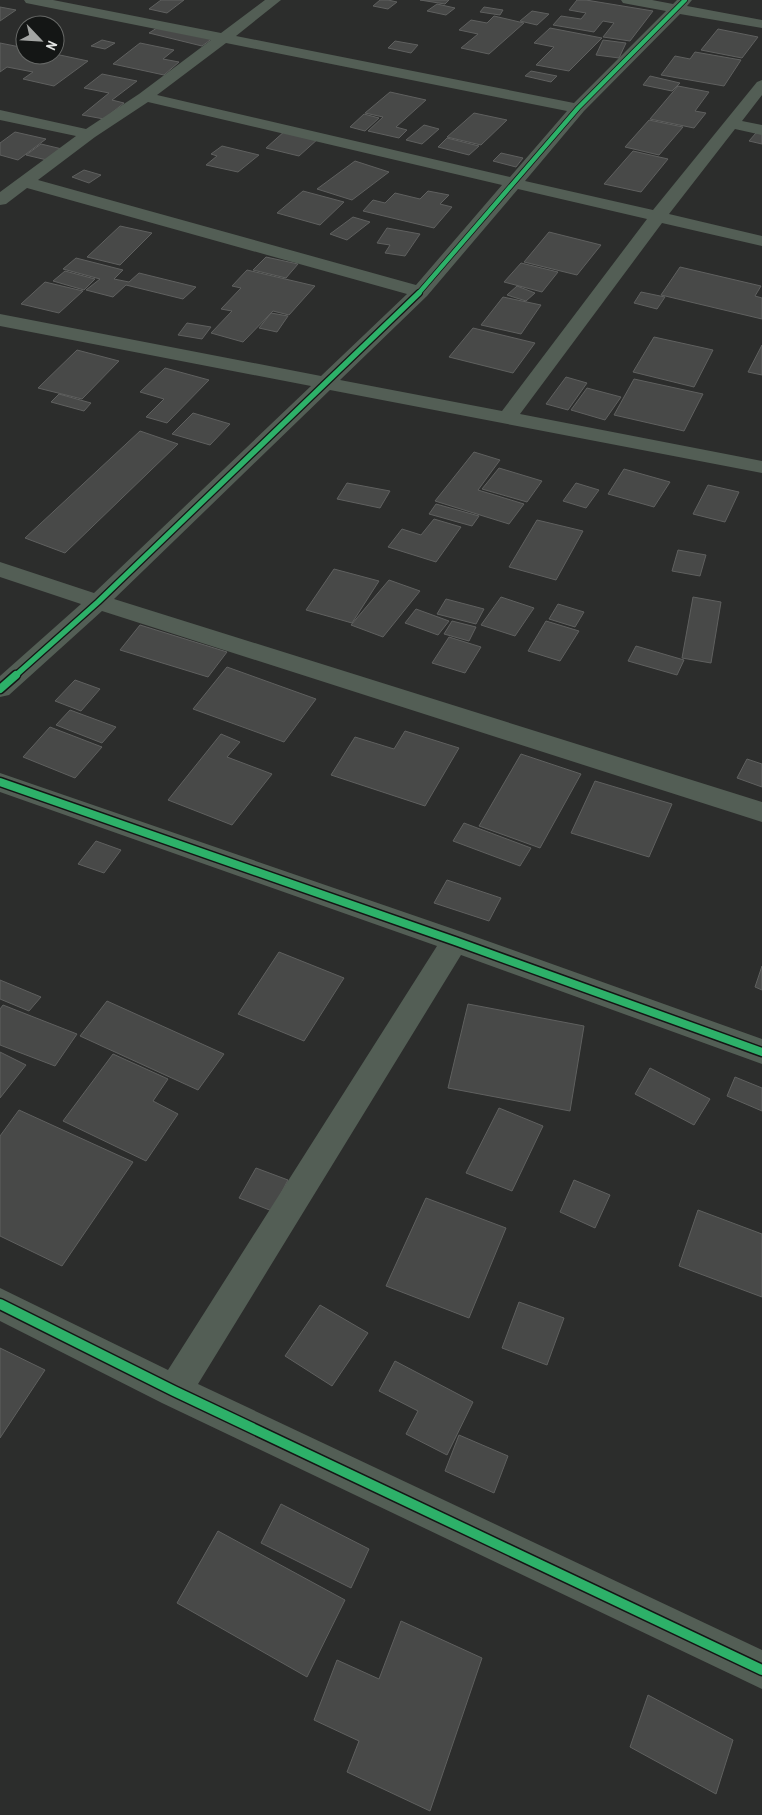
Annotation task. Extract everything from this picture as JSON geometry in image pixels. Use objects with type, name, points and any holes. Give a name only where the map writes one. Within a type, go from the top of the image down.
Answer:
[{"type":"street","points":[[31,0],[578,108]]},
{"type":"street","points":[[0,200],[90,134],[144,98],[274,0]]},
{"type":"street","points":[[628,0],[681,4],[762,24]]},
{"type":"street","points":[[0,689],[98,602],[420,292],[578,108],[681,4]]},
{"type":"street","points":[[506,419],[658,216],[762,85]]},
{"type":"street","points":[[144,98],[762,241]]},
{"type":"street","points":[[0,115],[90,134]]},
{"type":"street","points":[[732,124],[762,130]]},
{"type":"street","points":[[26,182],[420,292]]},
{"type":"street","points":[[0,320],[762,467]]},
{"type":"street","points":[[0,569],[98,602],[762,812]]},
{"type":"street","points":[[0,782],[762,1052]]},
{"type":"street","points":[[174,1391],[455,942]]},
{"type":"street","points":[[0,1304],[174,1391],[762,1670]]},
{"type":"building","points":[[161,0],[184,0],[167,13],[149,9]]},
{"type":"building","points":[[380,0],[397,2],[388,9],[373,6]]},
{"type":"building","points":[[420,0],[449,0],[445,4]]},
{"type":"building","points":[[577,0],[653,11],[630,41],[603,37],[614,23],[603,21],[594,32],[553,25],[561,16],[581,19],[586,13],[569,10]]},
{"type":"building","points":[[437,4],[455,8],[446,15],[427,11]]},
{"type":"building","points":[[0,7],[16,10],[0,21]]},
{"type":"building","points":[[484,7],[503,10],[500,15],[480,12]]},
{"type":"building","points":[[532,11],[549,14],[537,25],[520,21]]},
{"type":"building","points":[[494,16],[524,23],[489,54],[461,48],[478,34],[459,30],[471,20],[487,23]]},
{"type":"building","points":[[160,26],[213,38],[202,46],[149,33]]},
{"type":"building","points":[[550,28],[602,38],[569,71],[536,65],[554,47],[534,43]]},
{"type":"building","points":[[718,29],[758,37],[742,58],[701,50]]},
{"type":"building","points":[[102,40],[115,43],[105,49],[91,46]]},
{"type":"building","points":[[603,40],[626,43],[619,58],[596,55]]},
{"type":"building","points":[[395,41],[418,45],[411,53],[388,48]]},
{"type":"building","points":[[0,43],[15,46],[15,65],[65,65],[65,56],[88,61],[54,86],[23,79],[33,72],[7,67],[0,72]]},
{"type":"building","points":[[140,43],[174,50],[163,59],[179,62],[164,75],[113,64]]},
{"type":"building","points":[[695,52],[741,60],[724,86],[661,75],[675,56],[690,59]]},
{"type":"building","points":[[531,71],[557,76],[551,82],[525,76]]},
{"type":"building","points":[[102,74],[137,81],[112,100],[124,103],[104,119],[82,115],[109,93],[84,88]]},
{"type":"building","points":[[650,76],[680,83],[672,91],[643,85]]},
{"type":"building","points":[[678,86],[709,92],[695,111],[706,113],[694,128],[650,119]]},
{"type":"building","points":[[390,92],[426,100],[396,127],[407,130],[399,138],[368,131],[383,117],[365,113]]},
{"type":"building","points":[[474,113],[507,120],[481,145],[447,137]]},
{"type":"building","points":[[364,114],[379,118],[365,131],[350,127]]},
{"type":"building","points":[[649,120],[683,127],[659,155],[625,147]]},
{"type":"building","points":[[424,125],[439,129],[422,144],[406,140]]},
{"type":"building","points":[[286,130],[319,138],[299,156],[266,148]]},
{"type":"building","points":[[15,132],[46,139],[18,160],[0,155],[0,143]]},
{"type":"building","points":[[756,133],[762,134],[762,144],[749,141]]},
{"type":"building","points":[[447,138],[479,146],[469,155],[438,147]]},
{"type":"building","points":[[41,144],[62,149],[47,160],[26,155]]},
{"type":"building","points":[[222,146],[259,155],[238,172],[206,165],[217,156],[211,154]]},
{"type":"building","points":[[633,151],[668,159],[641,192],[604,184]]},
{"type":"building","points":[[501,153],[523,158],[516,167],[493,161]]},
{"type":"building","points":[[355,161],[389,172],[352,200],[317,189]]},
{"type":"building","points":[[84,170],[101,175],[89,183],[72,177]]},
{"type":"building","points":[[303,191],[344,202],[320,225],[277,213]]},
{"type":"building","points":[[428,191],[449,195],[440,204],[452,207],[434,228],[363,211],[373,200],[385,203],[395,193],[420,199]]},
{"type":"building","points":[[353,217],[370,222],[347,240],[330,234]]},
{"type":"building","points":[[120,226],[152,233],[120,265],[87,257]]},
{"type":"building","points":[[387,228],[420,234],[405,256],[385,253],[390,245],[377,243]]},
{"type":"building","points":[[549,232],[601,245],[577,275],[524,262]]},
{"type":"building","points":[[266,257],[298,264],[286,278],[253,270]]},
{"type":"building","points":[[76,258],[123,270],[114,279],[129,282],[139,273],[196,287],[183,299],[126,285],[113,297],[86,290],[100,279],[63,269]]},
{"type":"building","points":[[521,263],[558,272],[542,292],[504,282]]},
{"type":"building","points":[[680,267],[761,286],[755,296],[762,298],[762,319],[661,295]]},
{"type":"building","points":[[247,270],[315,286],[289,315],[273,311],[243,342],[211,333],[232,311],[221,309],[241,288],[232,286]]},
{"type":"building","points":[[65,271],[95,279],[84,290],[53,281]]},
{"type":"building","points":[[45,282],[83,291],[59,313],[21,304]]},
{"type":"building","points":[[517,286],[535,293],[526,301],[507,295]]},
{"type":"building","points":[[641,292],[665,297],[657,309],[634,303]]},
{"type":"building","points":[[503,297],[541,305],[521,334],[481,325]]},
{"type":"building","points":[[271,313],[288,316],[277,332],[259,328]]},
{"type":"building","points":[[187,323],[211,327],[202,339],[178,335]]},
{"type":"building","points":[[473,328],[535,343],[513,373],[449,357]]},
{"type":"building","points":[[654,337],[713,350],[694,387],[633,372]]},
{"type":"building","points":[[762,345],[762,375],[748,372]]},
{"type":"building","points":[[77,350],[119,361],[82,399],[38,388]]},
{"type":"building","points":[[165,368],[209,380],[167,423],[146,417],[164,399],[140,392]]},
{"type":"building","points":[[566,377],[587,383],[568,410],[546,404]]},
{"type":"building","points":[[634,379],[703,394],[684,431],[614,415]]},
{"type":"building","points":[[587,388],[621,397],[605,420],[571,410]]},
{"type":"building","points":[[59,394],[91,403],[84,411],[51,402]]},
{"type":"building","points":[[193,413],[230,424],[210,445],[172,434]]},
{"type":"building","points":[[140,431],[178,444],[65,553],[25,538]]},
{"type":"building","points":[[474,452],[500,460],[478,490],[524,504],[509,524],[435,501]]},
{"type":"building","points":[[499,468],[542,481],[527,502],[482,489]]},
{"type":"building","points":[[624,469],[670,482],[654,507],[608,494]]},
{"type":"building","points":[[347,483],[390,491],[380,508],[337,499]]},
{"type":"building","points":[[576,483],[599,490],[586,508],[563,501]]},
{"type":"building","points":[[708,485],[739,492],[725,522],[693,514]]},
{"type":"building","points":[[436,504],[479,516],[472,526],[429,514]]},
{"type":"building","points":[[434,519],[461,527],[436,562],[388,547],[402,529],[421,535]]},
{"type":"building","points":[[537,520],[583,531],[556,580],[509,567]]},
{"type":"building","points":[[678,550],[706,555],[700,576],[672,571]]},
{"type":"building","points":[[334,569],[379,581],[352,623],[306,610]]},
{"type":"building","points":[[389,580],[420,591],[383,637],[351,625]]},
{"type":"building","points":[[501,597],[534,608],[515,636],[481,625]]},
{"type":"building","points":[[693,597],[721,602],[711,663],[682,658]]},
{"type":"building","points":[[446,599],[484,609],[476,624],[437,614]]},
{"type":"building","points":[[558,604],[584,612],[575,627],[549,619]]},
{"type":"building","points":[[416,609],[449,621],[438,635],[405,623]]},
{"type":"building","points":[[452,621],[476,627],[469,641],[444,634]]},
{"type":"building","points":[[546,621],[579,631],[560,661],[528,651]]},
{"type":"building","points":[[140,625],[227,652],[208,677],[120,650]]},
{"type":"building","points":[[449,637],[481,647],[465,673],[432,663]]},
{"type":"building","points":[[636,646],[684,660],[677,675],[628,661]]},
{"type":"building","points":[[227,667],[316,699],[284,742],[193,709]]},
{"type":"building","points":[[75,680],[100,689],[81,711],[55,701]]},
{"type":"building","points":[[70,710],[116,727],[102,743],[56,725]]},
{"type":"building","points":[[50,727],[102,747],[75,778],[23,757]]},
{"type":"building","points":[[405,731],[459,748],[425,806],[331,775],[355,737],[394,749]]},
{"type":"building","points":[[221,734],[240,742],[227,757],[272,774],[232,825],[168,800]]},
{"type":"building","points":[[521,754],[581,774],[540,848],[479,826]]},
{"type":"building","points":[[747,759],[762,764],[762,787],[737,778]]},
{"type":"building","points":[[595,781],[672,804],[649,857],[571,833]]},
{"type":"building","points":[[464,823],[531,848],[520,866],[453,841]]},
{"type":"building","points":[[96,841],[121,850],[104,873],[78,864]]},
{"type":"building","points":[[447,880],[501,898],[489,921],[434,903]]},
{"type":"building","points":[[279,952],[344,978],[304,1041],[238,1014]]},
{"type":"building","points":[[762,966],[762,990],[755,987]]},
{"type":"building","points":[[0,980],[41,997],[29,1011],[0,999]]},
{"type":"building","points":[[107,1001],[224,1054],[198,1090],[80,1036]]},
{"type":"building","points":[[468,1004],[584,1026],[570,1111],[448,1088]]},
{"type":"building","points":[[3,1005],[77,1034],[55,1066],[0,1045],[0,1009]]},
{"type":"building","points":[[0,1052],[26,1065],[0,1098]]},
{"type":"building","points":[[113,1054],[168,1079],[153,1101],[178,1114],[146,1161],[63,1121]]},
{"type":"building","points":[[650,1068],[710,1099],[694,1125],[635,1094]]},
{"type":"building","points":[[735,1077],[762,1088],[762,1111],[727,1096]]},
{"type":"building","points":[[499,1108],[543,1126],[512,1191],[466,1173]]},
{"type":"building","points":[[19,1110],[133,1162],[62,1266],[0,1236],[0,1136]]},
{"type":"building","points":[[256,1168],[288,1180],[272,1211],[239,1198]]},
{"type":"building","points":[[574,1180],[610,1195],[595,1228],[560,1212]]},
{"type":"building","points":[[426,1198],[506,1228],[469,1318],[386,1286]]},
{"type":"building","points":[[698,1210],[762,1234],[762,1297],[679,1266]]},
{"type":"building","points":[[519,1302],[564,1318],[547,1365],[502,1348]]},
{"type":"building","points":[[320,1305],[368,1333],[332,1386],[285,1356]]},
{"type":"building","points":[[0,1348],[45,1370],[0,1438]]},
{"type":"building","points":[[395,1361],[473,1402],[447,1455],[406,1434],[418,1411],[379,1391]]},
{"type":"building","points":[[459,1435],[508,1456],[494,1493],[445,1471]]},
{"type":"building","points":[[281,1504],[369,1549],[351,1588],[261,1543]]},
{"type":"building","points":[[218,1531],[345,1600],[307,1677],[177,1603]]},
{"type":"building","points":[[401,1621],[482,1658],[430,1811],[347,1772],[359,1741],[314,1720],[337,1660],[379,1679]]},
{"type":"building","points":[[648,1695],[733,1740],[716,1794],[630,1747]]},
{"type":"cycle path","points":[[0,689],[98,602],[420,292],[578,108],[685,0]]},
{"type":"cycle path","points":[[0,782],[455,941],[762,1052]]},
{"type":"cycle path","points":[[0,1304],[174,1391],[762,1670]]}]
